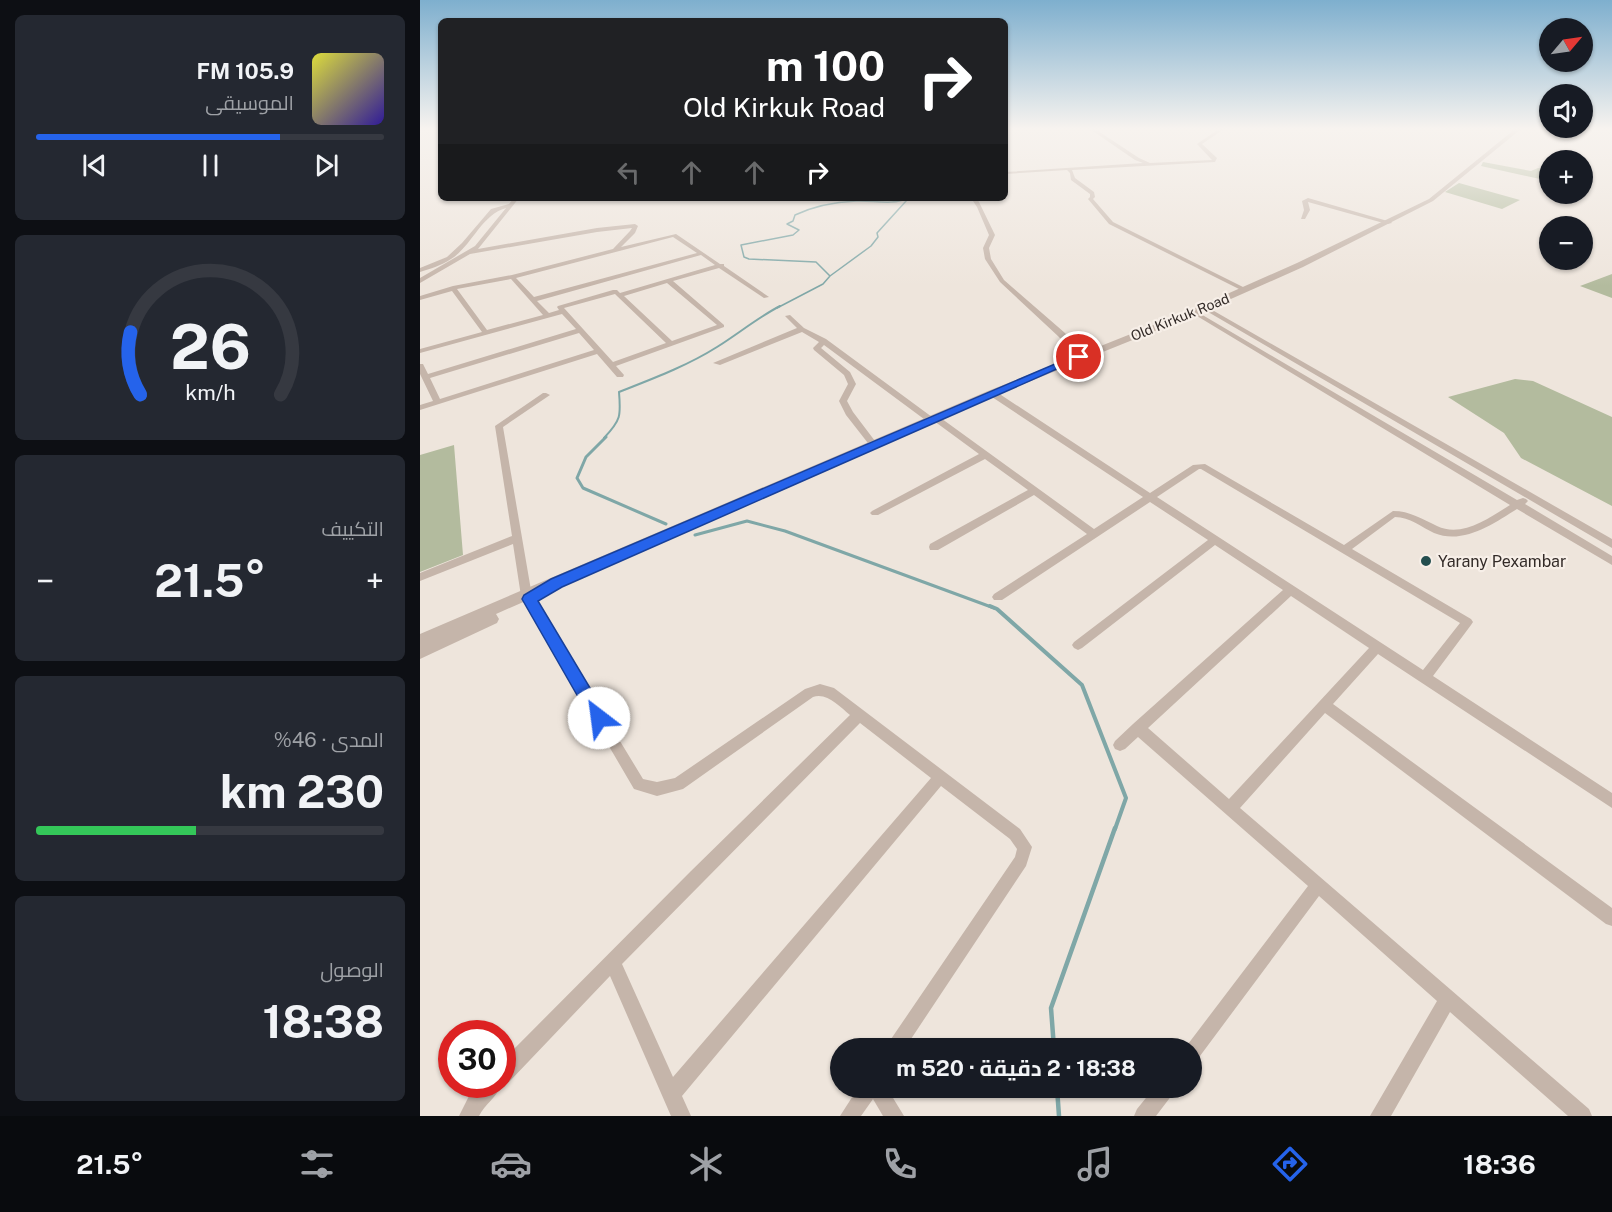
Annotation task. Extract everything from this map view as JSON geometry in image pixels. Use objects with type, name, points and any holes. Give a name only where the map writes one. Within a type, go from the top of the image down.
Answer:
[{"type":"street","points":[[1075,181],[1092,193],[1094,197],[1090,199],[1111,223],[1245,290]]},
{"type":"street","name":"Old Kirkuk Road","points":[[420,641],[528,597],[992,393],[1205,308],[1389,223],[1431,200],[1454,181]]},
{"type":"street","points":[[1303,218],[1307,210],[1305,201],[1308,200],[1389,223]]},
{"type":"street","points":[[420,281],[471,252],[515,201]]},
{"type":"street","points":[[975,201],[985,216],[984,224],[992,235],[986,248],[988,259],[1002,281],[1062,335],[1079,357]]},
{"type":"street","points":[[420,270],[449,258],[493,210],[512,205]]},
{"type":"street","points":[[471,252],[597,230],[635,226],[633,232],[615,250]]},
{"type":"street","points":[[420,293],[512,277],[674,235],[703,252],[766,297]]},
{"type":"street","points":[[532,300],[703,252]]},
{"type":"street","points":[[620,375],[560,308],[722,266]]},
{"type":"street","points":[[512,277],[548,316]]},
{"type":"street","points":[[604,280],[671,344]]},
{"type":"street","points":[[611,365],[720,328],[722,324],[669,281]]},
{"type":"street","points":[[420,298],[453,288]]},
{"type":"street","points":[[453,288],[486,333]]},
{"type":"street","points":[[1205,308],[1612,544]]},
{"type":"street","points":[[420,351],[564,311]]},
{"type":"street","points":[[1194,312],[1612,561]]},
{"type":"street","points":[[788,316],[802,329],[985,454],[1094,534]]},
{"type":"street","points":[[717,363],[802,329]]},
{"type":"street","points":[[426,377],[580,330]]},
{"type":"street","points":[[822,341],[817,348],[847,374],[852,384],[843,400],[848,413],[860,424],[874,445]]},
{"type":"street","points":[[420,408],[599,351]]},
{"type":"street","points":[[420,366],[438,402]]},
{"type":"street","points":[[992,393],[1612,801]]},
{"type":"street","points":[[546,395],[500,426],[528,597],[639,784],[647,788],[667,788],[678,784],[810,693],[820,689],[830,692],[860,714],[1014,834],[1025,847],[1021,861],[902,1038]]},
{"type":"street","points":[[875,513],[985,454]]},
{"type":"street","points":[[998,597],[1196,467],[1208,467],[1467,622],[1425,677]]},
{"type":"street","points":[[934,547],[1034,491]]},
{"type":"street","points":[[1346,549],[1393,514],[1403,513],[1446,534],[1460,534],[1489,521],[1531,496]]},
{"type":"street","points":[[420,577],[518,538]]},
{"type":"street","points":[[1078,645],[1216,539]]},
{"type":"street","points":[[1120,744],[1292,589]]},
{"type":"street","name":"Old Kirkuk Road","points":[[420,653],[485,623],[528,597]]},
{"type":"street","points":[[1230,808],[1378,646]]},
{"type":"street","points":[[1324,705],[1612,918]]},
{"type":"street","points":[[516,1061],[860,714]]},
{"type":"street","points":[[1138,728],[1582,1116]]},
{"type":"street","points":[[672,1093],[940,777]]},
{"type":"street","points":[[1202,1039],[1318,885]]},
{"type":"street","points":[[613,962],[681,1116]]},
{"type":"street","points":[[1380,1116],[1448,999]]},
{"type":"street","points":[[469,1116],[480,1098]]},
{"type":"street","points":[[850,1116],[862,1098]]},
{"type":"street","points":[[883,1098],[894,1116]]},
{"type":"street","points":[[1144,1116],[1158,1098]]},
{"type":"green space","points":[[1459,183],[1520,200],[1502,209],[1445,192]]},
{"type":"green space","points":[[1612,274],[1612,298],[1580,286]]},
{"type":"green space","points":[[1515,379],[1533,381],[1612,417],[1612,506],[1521,458],[1504,433],[1448,397]]},
{"type":"green space","points":[[454,445],[463,555],[420,572],[420,455]]},
{"type":"waterway","points":[[830,276],[816,262],[749,259],[744,257],[741,245],[793,235],[799,230],[787,224],[793,221],[795,215],[802,212],[832,203],[862,201]]},
{"type":"waterway","points":[[862,201],[899,201]]},
{"type":"waterway","points":[[830,276],[871,246],[878,237],[877,233],[906,201]]},
{"type":"waterway","points":[[777,308],[823,284],[830,276]]},
{"type":"waterway","points":[[604,438],[619,417],[619,392],[694,360],[780,306]]},
{"type":"waterway","points":[[606,437],[586,457],[577,478],[583,488],[666,524]]},
{"type":"waterway","points":[[695,535],[747,521],[785,531],[994,608]]},
{"type":"waterway","points":[[990,606],[997,609],[1082,685],[1126,798],[1115,829]]},
{"type":"waterway","points":[[1053,1038],[1051,1008],[1115,828]]},
{"type":"waterway","points":[[1058,1098],[1059,1116]]},
{"type":"place","name":"Yarany Pexambar","points":[[1426,561]]},
{"type":"route","points":[[599,718],[530,599],[556,583],[1079,357]]}]
